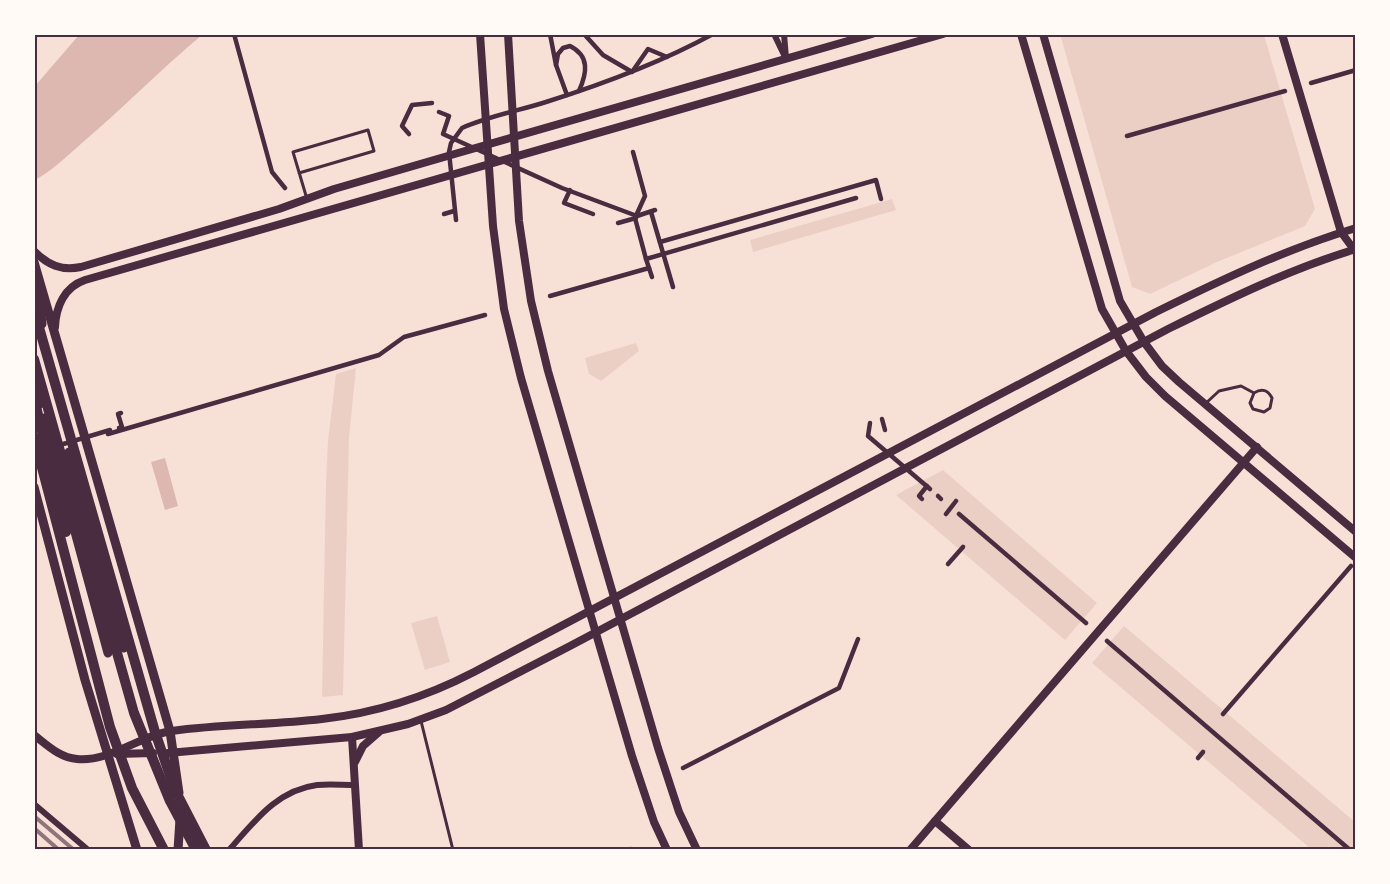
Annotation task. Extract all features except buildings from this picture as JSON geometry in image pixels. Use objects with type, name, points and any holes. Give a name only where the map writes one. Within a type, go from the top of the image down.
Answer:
[{"type":"highway","points":[[35,265],[170,731],[180,804],[178,849]]},
{"type":"highway","points":[[35,265],[46,367],[124,648]]},
{"type":"highway","points":[[34,310],[158,743],[176,790],[206,849]]},
{"type":"highway","points":[[34,359],[134,713],[170,801],[196,849]]},
{"type":"highway","points":[[34,384],[108,652]]},
{"type":"highway","points":[[34,398],[72,558],[82,620]]},
{"type":"highway","points":[[34,437],[110,726],[123,765],[145,815],[164,849]]},
{"type":"highway","points":[[34,487],[106,755],[137,849]]},
{"type":"street","points":[[234,34],[272,172],[285,188]]},
{"type":"street","points":[[480,34],[492,226],[504,309],[521,378],[632,756],[654,822],[667,849]]},
{"type":"street","points":[[507,34],[519,221],[531,302],[548,371],[658,748],[679,812],[697,849]]},
{"type":"street","points":[[550,34],[556,65],[567,95]]},
{"type":"street","points":[[584,34],[603,55],[632,72]]},
{"type":"street","points":[[456,220],[449,152],[458,131],[468,125],[556,99],[632,72],[668,58],[712,34]]},
{"type":"street","points":[[774,34],[786,59]]},
{"type":"street","points":[[784,34],[786,59]]},
{"type":"street","points":[[34,251],[56,267],[81,267],[279,209],[334,189],[872,34]]},
{"type":"street","points":[[55,332],[56,318],[63,297],[71,287],[85,280],[943,34]]},
{"type":"street","points":[[1021,34],[1102,309],[1126,351],[1146,377],[1165,396],[1356,558]]},
{"type":"street","points":[[1043,34],[1120,301],[1144,342],[1162,366],[1356,532]]},
{"type":"street","points":[[34,735],[61,755],[86,759],[106,755],[174,752],[352,737],[421,719],[476,696],[1126,351],[1239,294],[1297,269],[1355,250],[1341,232],[1282,34]]},
{"type":"street","points":[[556,65],[558,54],[563,48],[570,46],[582,54],[586,68],[579,91]]},
{"type":"street","points":[[632,72],[648,49],[668,58]]},
{"type":"street","points":[[1311,83],[1356,70]]},
{"type":"street","points":[[554,86],[562,83]]},
{"type":"street","points":[[1127,136],[1285,91]]},
{"type":"street","points":[[409,134],[402,126],[412,105],[432,103]]},
{"type":"street","points":[[399,112],[406,116]]},
{"type":"street","points":[[439,112],[448,116],[443,134],[562,188],[637,216],[651,212]]},
{"type":"street","points":[[633,152],[645,196],[635,218],[652,277]]},
{"type":"street","points":[[660,242],[876,180],[877,192],[881,199]]},
{"type":"street","points":[[570,190],[564,203],[576,210],[592,214]]},
{"type":"street","points":[[646,259],[856,198]]},
{"type":"street","points":[[444,214],[454,211]]},
{"type":"street","points":[[618,223],[651,212]]},
{"type":"street","points":[[651,212],[673,287]]},
{"type":"street","points":[[106,755],[170,731],[322,719],[377,710],[402,703],[467,676],[1230,275],[1292,249],[1356,228]]},
{"type":"street","points":[[550,296],[649,268]]},
{"type":"street","points":[[108,434],[379,356],[404,337],[485,315]]},
{"type":"street","points":[[34,452],[120,429],[122,427],[118,414],[121,413]]},
{"type":"street","points":[[882,419],[885,430]]},
{"type":"street","points":[[870,423],[868,436],[928,488],[919,496],[922,499]]},
{"type":"street","points":[[910,849],[1257,447]]},
{"type":"street","points":[[946,514],[957,501]]},
{"type":"street","points":[[959,514],[1086,623]]},
{"type":"street","points":[[948,564],[963,547]]},
{"type":"street","points":[[1223,714],[1350,566]]},
{"type":"street","points":[[683,768],[839,688],[858,639]]},
{"type":"street","points":[[1107,641],[1350,849]]},
{"type":"street","points":[[353,766],[363,746],[382,730]]},
{"type":"street","points":[[352,737],[359,849]]},
{"type":"street","points":[[1198,758],[1203,752]]},
{"type":"street","points":[[229,849],[275,801],[292,792],[319,785],[355,785]]},
{"type":"street","points":[[34,804],[87,849]]},
{"type":"street","points":[[935,820],[969,849]]},
{"type":"lane","points":[[299,173],[374,151],[368,130],[293,152],[299,173],[307,199]]},
{"type":"lane","points":[[1205,404],[1219,392],[1233,386],[1241,386],[1254,393],[1265,390],[1270,394],[1273,402],[1270,408],[1264,412],[1253,409],[1250,399],[1254,393]]},
{"type":"lane","points":[[421,719],[453,849]]},
{"type":"shaded area","points":[[1060,34],[1264,35],[1315,209],[1305,226],[1217,262],[1150,294],[1132,287]]},
{"type":"shaded area","points":[[79,35],[202,35],[65,158],[35,180],[35,86]]},
{"type":"shaded area","points":[[892,199],[896,210],[753,252],[750,240]]},
{"type":"shaded area","points":[[636,343],[639,351],[601,381],[589,374],[585,358]]},
{"type":"shaded area","points":[[356,368],[349,438],[343,695],[322,697],[328,441],[336,374]]},
{"type":"shaded area","points":[[165,458],[178,506],[165,510],[151,462]]},
{"type":"shaded area","points":[[943,470],[1097,603],[1065,640],[896,495]]},
{"type":"shaded area","points":[[437,616],[450,662],[425,670],[411,623]]},
{"type":"shaded area","points":[[1124,626],[1355,822],[1355,849],[1333,849],[1329,846],[1326,849],[1311,849],[1092,663]]},
{"type":"railway","points":[[34,816],[74,850]]},
{"type":"railway","points":[[34,828],[59,850]]}]
